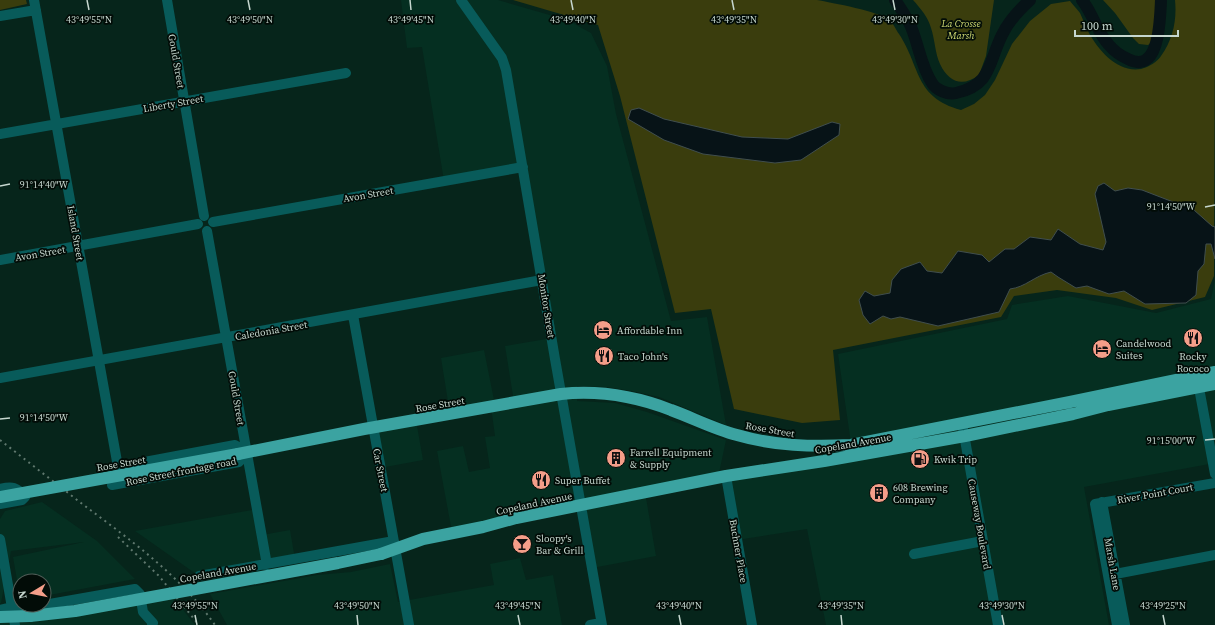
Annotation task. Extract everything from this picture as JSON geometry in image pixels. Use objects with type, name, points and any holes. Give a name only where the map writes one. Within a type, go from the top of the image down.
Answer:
[{"type":"highway","name":"Copeland Avenue","points":[[880,438],[1070,402],[1215,372]]},
{"type":"highway","points":[[1133,400],[1141,395],[1172,387],[1175,385],[1177,380]]},
{"type":"highway","name":"Copeland Avenue","points":[[0,617],[14,616],[27,620],[331,565],[381,554],[395,545],[483,527],[516,518],[726,476],[832,460],[965,436],[1215,384]]},
{"type":"highway","name":"Rose Street","points":[[0,497],[561,394],[581,392],[625,396],[653,404],[736,435],[768,442],[821,447],[851,445],[880,438]]},
{"type":"street","name":"Gould Street","points":[[168,0],[204,216]]},
{"type":"street","name":"Monitor Street","points":[[461,0],[504,63],[510,90],[561,394],[602,624]]},
{"type":"street","points":[[0,16],[35,5]]},
{"type":"street","name":"Island Street","points":[[35,5],[118,467],[235,445],[242,453]]},
{"type":"street","name":"Liberty Street","points":[[0,134],[346,73]]},
{"type":"street","name":"Avon Street","points":[[213,222],[523,167]]},
{"type":"street","points":[[204,216],[209,217],[213,222],[211,228],[207,231],[200,229],[198,220],[204,216]]},
{"type":"street","name":"Avon Street","points":[[0,260],[198,224]]},
{"type":"street","name":"Gould Street","points":[[207,231],[226,338],[242,453],[267,564]]},
{"type":"street","name":"Caledonia Street","points":[[0,378],[542,280]]},
{"type":"street","name":"Car Street","points":[[353,315],[409,625]]},
{"type":"street","points":[[1199,388],[1215,474]]},
{"type":"street","name":"Causeway Boulevard","points":[[962,423],[998,625]]},
{"type":"street","name":"Rose Street frontage road","points":[[112,485],[239,462],[242,453]]},
{"type":"street","name":"Buchner Place","points":[[726,476],[752,625]]},
{"type":"street","name":"River Point Court","points":[[1099,503],[1215,483]]},
{"type":"street","points":[[0,489],[13,487],[25,497],[22,500],[0,504]]},
{"type":"street","name":"Marsh Lane","points":[[1099,503],[1112,574],[1125,625]]},
{"type":"street","points":[[0,539],[14,616]]},
{"type":"street","points":[[914,554],[983,542]]},
{"type":"street","points":[[199,576],[267,564],[395,545]]},
{"type":"street","points":[[1112,574],[1215,556]]},
{"type":"street","name":"Marsh Lane","points":[[1112,574],[1117,625]]},
{"type":"street","points":[[52,603],[135,589],[140,594],[143,612],[152,624]]},
{"type":"street","points":[[0,610],[14,616]]},
{"type":"street","points":[[590,625],[602,624]]},
{"type":"shaded area","points":[[401,0],[498,0],[567,20],[591,33],[607,66],[616,114],[671,321],[707,317],[726,425],[659,397],[606,387],[577,386],[577,401],[615,403],[647,412],[726,440],[718,478],[645,492],[656,556],[592,568],[581,505],[452,532],[437,451],[463,446],[469,472],[490,468],[485,437],[495,436],[491,407],[450,414],[441,358],[484,350],[495,405],[514,402],[505,346],[552,338],[523,167],[444,181],[422,47],[407,48]]},
{"type":"shaded area","points":[[639,108],[664,119],[742,137],[788,139],[832,122],[840,124],[839,135],[801,160],[775,163],[703,154],[664,140],[628,119],[631,110]]},
{"type":"shaded area","points":[[1104,183],[1115,191],[1128,188],[1142,190],[1194,210],[1215,227],[1215,259],[1211,244],[1206,244],[1204,264],[1198,271],[1196,295],[1186,303],[1145,304],[1124,291],[1109,294],[1087,286],[1076,288],[1051,272],[1021,286],[1010,289],[999,312],[938,326],[900,317],[891,319],[883,316],[870,324],[863,315],[859,300],[865,291],[874,296],[890,293],[892,280],[901,269],[920,262],[927,271],[942,273],[958,251],[982,255],[989,262],[1005,249],[1014,249],[1030,237],[1051,240],[1058,229],[1080,244],[1103,250],[1106,242],[1095,194],[1098,186]]},
{"type":"shaded area","points":[[1215,280],[1215,463],[1084,487],[1109,625],[826,625],[807,529],[737,540],[726,476],[853,457],[838,354],[1007,319],[1012,305],[1068,296],[1156,313],[1211,299]]},
{"type":"shaded area","points":[[416,420],[423,460],[380,468],[373,428]]},
{"type":"shaded area","points":[[42,502],[97,541],[135,579],[52,595],[52,573],[16,573],[13,557],[84,542],[11,551],[0,603],[0,519],[5,511]]},
{"type":"shaded area","points":[[257,509],[262,535],[290,530],[295,559],[199,576],[135,531]]},
{"type":"shaded area","points":[[520,558],[526,580],[553,575],[562,625],[227,625],[210,594],[317,575],[351,572],[390,564],[398,602],[494,585],[490,564]]},
{"type":"shaded area","points":[[170,593],[195,625],[0,625],[0,617],[28,613],[52,613],[52,610]]},
{"type":"green space","points":[[0,0],[26,0],[27,4],[0,10]]},
{"type":"green space","points":[[513,0],[817,0],[855,8],[885,17],[891,22],[906,46],[921,80],[927,89],[935,97],[946,104],[961,110],[974,104],[985,95],[995,80],[1012,44],[1030,21],[1051,4],[1070,1],[1080,13],[1093,40],[1110,59],[1125,68],[1141,69],[1152,64],[1159,58],[1169,43],[1175,22],[1175,0],[1215,0],[1214,276],[1205,297],[1152,310],[1116,298],[1057,290],[1014,296],[1001,317],[833,350],[840,420],[802,423],[734,409],[711,309],[675,313],[620,96],[598,25]]},
{"type":"green space","name":"La Crosse Marsh","points":[[913,0],[994,0],[986,56],[979,75],[973,79],[962,82],[952,79],[948,75],[938,60],[930,24]]},
{"type":"green space","points":[[1103,0],[1158,0],[1153,41],[1148,45],[1139,44]]},
{"type":"waterway","points":[[895,0],[910,24],[923,64],[932,83],[939,90],[946,93],[956,93],[968,89],[983,79],[991,64],[1004,30],[1014,16],[1030,0]]},
{"type":"waterway","points":[[1082,0],[1101,34],[1111,47],[1128,59],[1139,62],[1147,59],[1152,53],[1156,43],[1159,31],[1161,0]]},
{"type":"railway","points":[[0,440],[153,559],[186,590],[215,625]]},
{"type":"railway","points":[[118,537],[159,576],[199,625]]},
{"type":"place","name":"Affordable Inn","points":[[603,330]]},
{"type":"place","name":"Rocky Rococo","points":[[1193,338]]},
{"type":"place","name":"Candelwood Suites","points":[[1102,349]]},
{"type":"place","name":"Taco John's","points":[[604,356]]},
{"type":"place","name":"Farrell Equipment & Supply","points":[[616,458]]},
{"type":"place","name":"Kwik Trip","points":[[920,459]]},
{"type":"place","name":"Super Buffet","points":[[541,480]]},
{"type":"place","name":"608 Brewing Company","points":[[879,493]]},
{"type":"place","name":"Sloopy's Bar & Grill","points":[[522,544]]}]
